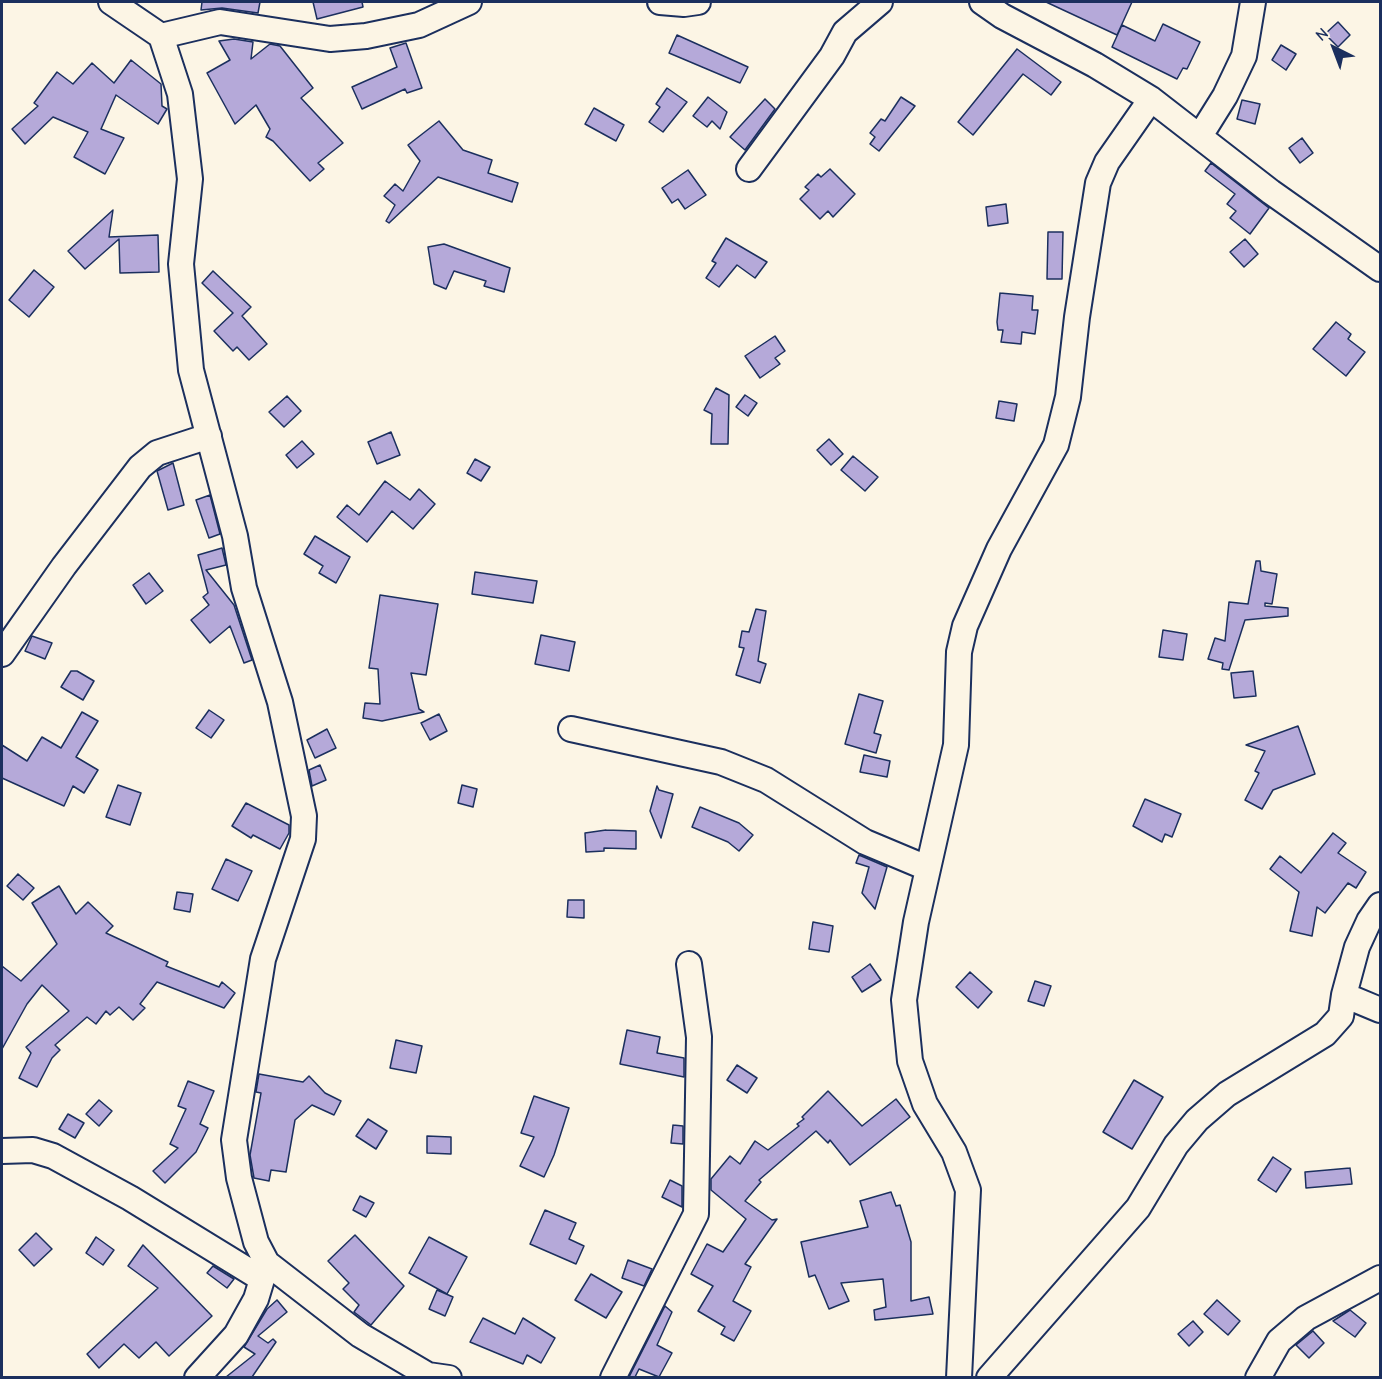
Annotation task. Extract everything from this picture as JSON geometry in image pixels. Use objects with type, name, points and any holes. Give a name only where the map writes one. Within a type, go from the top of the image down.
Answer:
[{"type":"street","points":[[111,2],[161,36],[180,94],[190,179],[181,264],[191,370],[235,536],[244,588],[280,702],[303,816],[303,839],[264,959],[234,1140],[239,1178],[264,1271],[256,1299],[236,1335],[197,1377]]},
{"type":"street","points":[[161,36],[220,22],[330,39],[366,36],[419,25],[469,2]]},
{"type":"street","points":[[660,2],[684,4],[698,2]]},
{"type":"street","points":[[749,169],[832,56],[845,32],[880,2]]},
{"type":"street","points":[[982,2],[1002,16],[1095,65],[1151,99],[1271,192],[1380,269]]},
{"type":"street","points":[[1200,136],[1225,96],[1244,56],[1252,2]]},
{"type":"street","points":[[959,1377],[968,1190],[954,1152],[925,1104],[910,1061],[904,1000],[927,868],[956,745],[959,652],[965,626],[999,549],[1056,445],[1068,397],[1077,317],[1098,183],[1107,162],[1151,99]]},
{"type":"street","points":[[2,654],[64,566],[140,467],[157,453],[209,436]]},
{"type":"street","points":[[572,729],[721,762],[766,780],[866,842],[927,868]]},
{"type":"street","points":[[988,1377],[1138,1208],[1176,1145],[1197,1120],[1227,1094],[1325,1034],[1341,1016],[1344,995],[1357,947],[1369,921],[1380,905]]},
{"type":"street","points":[[613,1377],[696,1214],[699,1037],[689,964]]},
{"type":"street","points":[[1344,995],[1380,1010]]},
{"type":"street","points":[[2,1151],[33,1150],[53,1156],[264,1271],[360,1335],[428,1375],[449,1377]]},
{"type":"street","points":[[1258,1377],[1280,1341],[1306,1317],[1380,1278]]},
{"type":"building","points":[[202,2],[260,2],[258,13],[222,8],[201,10]]},
{"type":"building","points":[[313,2],[362,2],[363,7],[317,19]]},
{"type":"building","points":[[1046,2],[1132,2],[1117,35]]},
{"type":"building","points":[[1338,22],[1350,35],[1338,47],[1325,34]]},
{"type":"building","points":[[1163,24],[1200,42],[1187,69],[1183,68],[1177,79],[1112,47],[1122,25],[1155,41]]},
{"type":"building","points":[[677,35],[748,67],[740,83],[669,53]]},
{"type":"building","points":[[234,39],[253,42],[251,59],[270,44],[280,46],[313,88],[301,98],[343,143],[318,163],[324,169],[310,181],[273,141],[266,137],[270,129],[256,105],[235,124],[207,73],[230,60],[219,41]]},
{"type":"building","points":[[406,43],[422,88],[407,93],[405,89],[362,109],[352,87],[397,67],[390,48]]},
{"type":"building","points":[[1281,45],[1296,54],[1286,70],[1272,60]]},
{"type":"building","points":[[1017,49],[1061,82],[1051,95],[1023,74],[973,135],[958,122]]},
{"type":"building","points":[[131,60],[161,84],[162,106],[167,109],[158,124],[116,95],[101,129],[124,138],[105,174],[74,157],[88,132],[53,117],[25,144],[12,129],[38,106],[34,103],[57,72],[73,84],[92,63],[114,83]]},
{"type":"building","points":[[667,88],[687,102],[663,132],[649,122],[660,107],[656,104]]},
{"type":"building","points":[[708,97],[727,112],[720,129],[712,121],[707,127],[693,116]]},
{"type":"building","points":[[901,97],[915,106],[879,151],[870,144],[875,137],[870,133],[881,119],[885,121]]},
{"type":"building","points":[[765,99],[775,109],[745,150],[730,137]]},
{"type":"building","points":[[1242,100],[1260,104],[1255,124],[1237,119]]},
{"type":"building","points":[[594,108],[624,125],[616,141],[585,124]]},
{"type":"building","points":[[439,121],[463,150],[492,160],[488,173],[518,183],[512,202],[438,177],[389,223],[386,221],[395,205],[384,196],[395,184],[403,191],[420,161],[408,145]]},
{"type":"building","points":[[1302,138],[1313,153],[1300,163],[1289,148]]},
{"type":"building","points":[[1211,163],[1269,208],[1250,234],[1230,218],[1236,211],[1227,204],[1235,194],[1205,171]]},
{"type":"building","points":[[830,169],[855,194],[833,217],[828,211],[820,219],[800,199],[809,190],[805,187],[818,174],[821,177]]},
{"type":"building","points":[[688,170],[706,195],[685,209],[678,199],[672,203],[662,188]]},
{"type":"building","points":[[1006,204],[1008,223],[988,226],[986,207]]},
{"type":"building","points":[[113,210],[109,237],[158,235],[159,272],[120,273],[119,239],[85,269],[68,251]]},
{"type":"building","points":[[1048,232],[1063,232],[1062,279],[1047,279]]},
{"type":"building","points":[[726,238],[767,262],[755,278],[737,265],[719,287],[706,278],[716,263],[712,261]]},
{"type":"building","points":[[1245,239],[1258,254],[1244,267],[1230,252]]},
{"type":"building","points":[[444,244],[510,268],[504,292],[484,286],[486,281],[454,271],[446,289],[434,284],[428,247]]},
{"type":"building","points":[[34,270],[54,287],[29,317],[9,300]]},
{"type":"building","points":[[213,271],[251,307],[242,316],[267,344],[249,360],[237,347],[233,351],[214,331],[233,313],[202,283]]},
{"type":"building","points":[[1000,293],[1033,296],[1032,310],[1038,310],[1035,334],[1022,332],[1021,344],[1001,342],[1003,330],[998,330],[997,322]]},
{"type":"building","points":[[1336,322],[1351,334],[1348,339],[1365,352],[1346,376],[1313,349]]},
{"type":"building","points":[[775,336],[785,351],[775,358],[780,364],[760,378],[745,356]]},
{"type":"building","points":[[716,388],[729,395],[728,444],[711,444],[712,414],[704,410]]},
{"type":"building","points":[[745,395],[757,403],[748,416],[736,407]]},
{"type":"building","points":[[287,396],[301,411],[284,427],[269,412]]},
{"type":"building","points":[[999,401],[1017,404],[1014,421],[996,418]]},
{"type":"building","points":[[391,432],[400,455],[377,464],[368,442]]},
{"type":"building","points":[[829,439],[843,454],[831,465],[817,450]]},
{"type":"building","points":[[302,441],[314,454],[297,468],[286,455]]},
{"type":"building","points":[[853,456],[878,477],[865,491],[841,470]]},
{"type":"building","points":[[475,459],[490,467],[481,481],[467,473]]},
{"type":"building","points":[[173,463],[184,505],[168,510],[157,471]]},
{"type":"building","points":[[385,481],[410,500],[419,489],[435,504],[413,529],[392,511],[367,542],[337,517],[347,505],[359,515]]},
{"type":"building","points":[[210,495],[220,534],[209,538],[196,500]]},
{"type":"building","points":[[315,536],[350,557],[336,583],[319,573],[323,566],[304,554]]},
{"type":"building","points":[[222,548],[226,565],[206,570],[234,605],[252,660],[244,663],[230,626],[210,643],[191,620],[209,605],[203,597],[208,593],[198,555]]},
{"type":"building","points":[[1256,561],[1260,561],[1261,571],[1277,574],[1272,604],[1265,603],[1265,606],[1288,608],[1288,616],[1245,620],[1229,670],[1222,669],[1223,663],[1208,659],[1215,638],[1225,641],[1229,602],[1248,604]]},
{"type":"building","points":[[475,572],[537,581],[533,603],[472,594]]},
{"type":"building","points":[[149,573],[163,591],[146,604],[133,585]]},
{"type":"building","points":[[380,595],[438,604],[426,675],[411,673],[419,709],[424,712],[382,721],[363,718],[365,703],[380,704],[378,669],[369,668]]},
{"type":"building","points":[[756,609],[766,611],[758,661],[766,664],[760,683],[736,675],[744,648],[739,647],[742,631],[749,632]]},
{"type":"building","points":[[1163,630],[1187,634],[1183,660],[1159,657]]},
{"type":"building","points":[[541,635],[575,642],[569,671],[535,664]]},
{"type":"building","points":[[32,636],[52,643],[45,659],[25,651]]},
{"type":"building","points":[[71,671],[77,671],[94,681],[83,700],[61,687]]},
{"type":"building","points":[[1253,671],[1256,696],[1234,698],[1231,673]]},
{"type":"building","points":[[859,694],[883,701],[874,733],[881,735],[876,753],[845,744]]},
{"type":"building","points":[[209,710],[224,720],[211,738],[196,728]]},
{"type":"building","points":[[82,712],[98,721],[76,757],[98,770],[84,793],[73,786],[64,806],[2,778],[2,745],[27,761],[42,737],[61,748]]},
{"type":"building","points":[[439,714],[447,731],[430,740],[421,723]]},
{"type":"building","points":[[1298,726],[1315,774],[1273,790],[1262,809],[1245,800],[1259,773],[1255,771],[1265,751],[1246,745]]},
{"type":"building","points":[[327,729],[336,748],[315,758],[307,740]]},
{"type":"building","points":[[864,755],[890,761],[887,777],[860,772]]},
{"type":"building","points":[[320,765],[326,780],[312,786],[309,770]]},
{"type":"building","points":[[118,785],[141,793],[130,825],[106,817]]},
{"type":"building","points":[[462,785],[477,789],[473,807],[458,803]]},
{"type":"building","points":[[657,786],[659,790],[673,794],[661,838],[650,811]]},
{"type":"building","points":[[1145,799],[1181,814],[1172,837],[1165,834],[1162,842],[1133,826]]},
{"type":"building","points":[[246,803],[289,825],[289,833],[280,849],[253,835],[251,838],[232,826]]},
{"type":"building","points":[[700,807],[739,823],[753,835],[739,851],[728,842],[692,827]]},
{"type":"building","points":[[606,830],[636,831],[636,849],[604,848],[604,851],[586,852],[585,833]]},
{"type":"building","points":[[1333,833],[1346,843],[1338,853],[1366,872],[1356,888],[1348,883],[1325,913],[1317,907],[1312,936],[1290,931],[1299,892],[1270,869],[1280,856],[1301,873]]},
{"type":"building","points":[[859,855],[887,867],[875,909],[862,893],[869,867],[856,863]]},
{"type":"building","points":[[226,859],[252,871],[238,901],[212,889]]},
{"type":"building","points":[[18,874],[34,888],[23,900],[7,886]]},
{"type":"building","points":[[59,886],[76,914],[88,902],[113,926],[106,933],[168,962],[166,966],[219,987],[222,982],[235,993],[224,1008],[157,982],[140,1004],[145,1008],[133,1020],[119,1007],[110,1015],[106,1011],[96,1024],[87,1017],[55,1045],[60,1050],[52,1058],[37,1087],[19,1078],[31,1053],[26,1047],[69,1011],[42,985],[27,1004],[2,1049],[2,966],[21,981],[57,944],[32,903]]},
{"type":"building","points":[[177,892],[193,894],[190,912],[174,909]]},
{"type":"building","points":[[568,900],[584,900],[584,918],[567,917]]},
{"type":"building","points":[[813,922],[833,926],[829,952],[809,949]]},
{"type":"building","points":[[870,964],[881,980],[862,992],[852,977]]},
{"type":"building","points":[[970,972],[992,992],[978,1008],[956,987]]},
{"type":"building","points":[[1035,981],[1051,986],[1044,1006],[1028,1001]]},
{"type":"building","points":[[627,1030],[660,1037],[657,1053],[684,1058],[684,1077],[620,1064]]},
{"type":"building","points":[[396,1040],[422,1046],[416,1073],[390,1068]]},
{"type":"building","points":[[737,1065],[757,1078],[747,1093],[727,1080]]},
{"type":"building","points":[[259,1074],[303,1082],[309,1076],[325,1093],[341,1101],[334,1115],[312,1105],[295,1120],[286,1172],[271,1170],[269,1181],[254,1178],[250,1155],[261,1093],[256,1092]]},
{"type":"building","points":[[1134,1080],[1163,1097],[1132,1149],[1103,1132]]},
{"type":"building","points":[[188,1081],[214,1091],[200,1124],[208,1128],[196,1152],[165,1183],[153,1171],[178,1148],[170,1144],[186,1109],[178,1106]]},
{"type":"building","points":[[828,1091],[862,1126],[896,1099],[910,1117],[850,1165],[830,1140],[828,1143],[816,1131],[759,1180],[761,1182],[745,1201],[772,1220],[777,1219],[745,1264],[751,1267],[733,1301],[751,1311],[734,1341],[721,1334],[725,1327],[698,1311],[713,1286],[691,1274],[707,1244],[723,1252],[746,1219],[711,1190],[711,1179],[730,1156],[740,1164],[755,1141],[768,1150],[799,1126],[797,1124],[804,1119],[802,1117]]},
{"type":"building","points":[[534,1096],[569,1108],[554,1155],[544,1177],[520,1166],[534,1137],[521,1133]]},
{"type":"building","points":[[99,1100],[112,1111],[99,1126],[86,1114]]},
{"type":"building","points":[[68,1114],[84,1123],[75,1138],[59,1129]]},
{"type":"building","points":[[368,1119],[387,1131],[376,1149],[356,1136]]},
{"type":"building","points":[[673,1125],[683,1126],[683,1144],[671,1143]]},
{"type":"building","points":[[427,1136],[451,1137],[451,1154],[427,1153]]},
{"type":"building","points":[[1273,1157],[1291,1169],[1276,1192],[1258,1180]]},
{"type":"building","points":[[1350,1168],[1352,1184],[1306,1188],[1305,1172]]},
{"type":"building","points":[[670,1180],[682,1186],[682,1207],[662,1197]]},
{"type":"building","points":[[891,1192],[896,1206],[900,1205],[911,1242],[911,1301],[929,1297],[933,1314],[875,1320],[874,1310],[886,1307],[883,1279],[841,1283],[849,1301],[829,1309],[815,1275],[809,1277],[801,1242],[868,1227],[860,1201]]},
{"type":"building","points":[[360,1196],[374,1203],[366,1217],[353,1210]]},
{"type":"building","points":[[545,1210],[576,1223],[569,1239],[584,1246],[576,1264],[530,1244]]},
{"type":"building","points":[[36,1233],[52,1249],[34,1266],[19,1250]]},
{"type":"building","points":[[355,1235],[404,1286],[371,1325],[354,1312],[359,1305],[343,1289],[349,1283],[328,1261]]},
{"type":"building","points":[[96,1237],[114,1250],[103,1265],[86,1253]]},
{"type":"building","points":[[429,1237],[467,1257],[447,1294],[409,1273]]},
{"type":"building","points":[[143,1245],[212,1316],[169,1356],[156,1342],[139,1358],[124,1344],[99,1368],[87,1354],[158,1288],[128,1266]]},
{"type":"building","points":[[628,1260],[652,1269],[644,1286],[622,1278]]},
{"type":"building","points":[[213,1266],[234,1279],[227,1288],[207,1273]]},
{"type":"building","points":[[591,1274],[622,1292],[606,1318],[575,1300]]},
{"type":"building","points":[[437,1290],[453,1297],[445,1316],[429,1309]]},
{"type":"building","points":[[277,1300],[287,1312],[258,1336],[268,1343],[273,1339],[276,1342],[252,1377],[226,1377],[255,1354],[244,1347],[267,1309]]},
{"type":"building","points":[[1217,1300],[1240,1321],[1228,1335],[1204,1314]]},
{"type":"building","points":[[665,1306],[672,1312],[657,1345],[672,1353],[659,1377],[639,1369],[635,1377],[629,1377]]},
{"type":"building","points":[[1350,1310],[1366,1323],[1355,1337],[1333,1321]]},
{"type":"building","points":[[483,1318],[515,1334],[523,1318],[555,1338],[541,1363],[527,1355],[523,1364],[470,1342]]},
{"type":"building","points":[[1193,1321],[1203,1332],[1189,1346],[1178,1334]]},
{"type":"building","points":[[1313,1331],[1324,1343],[1309,1358],[1296,1345]]}]
